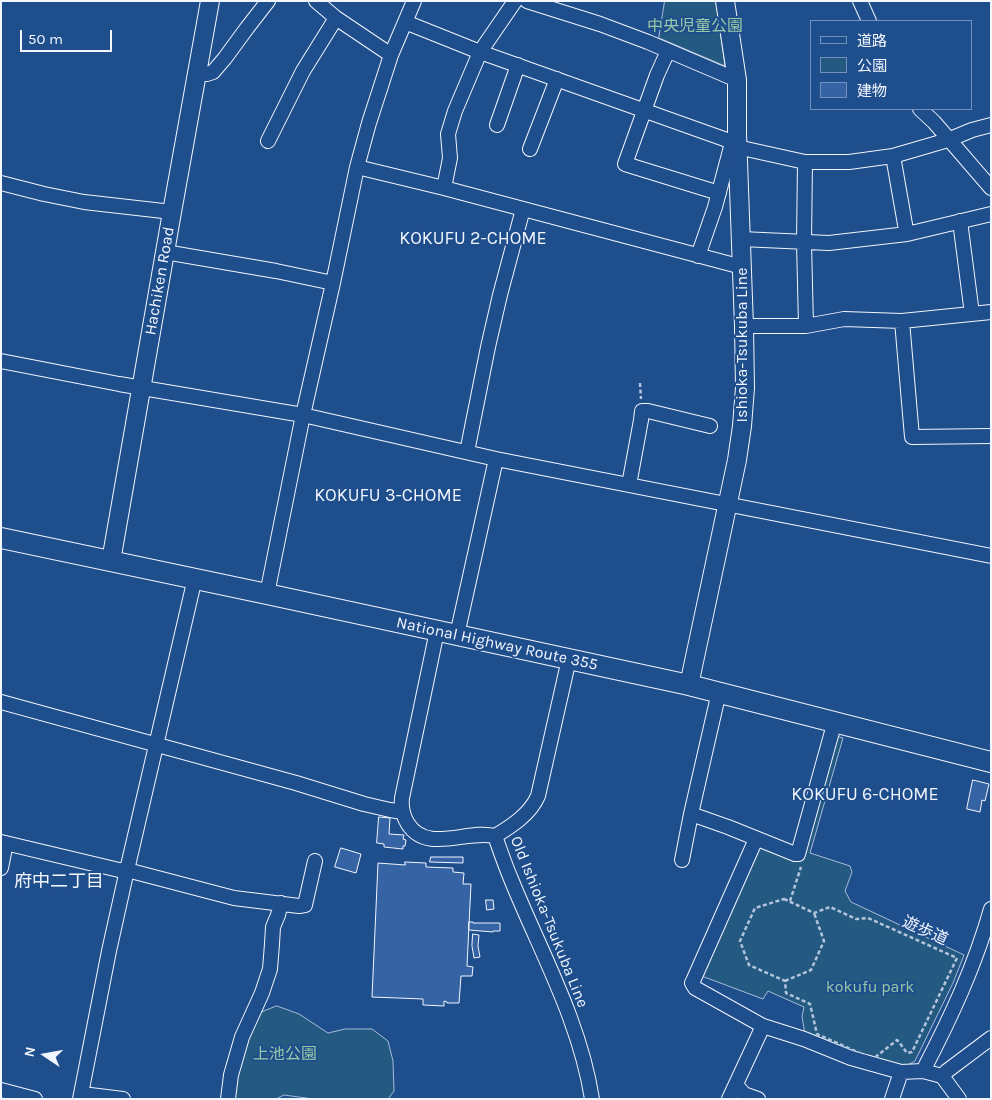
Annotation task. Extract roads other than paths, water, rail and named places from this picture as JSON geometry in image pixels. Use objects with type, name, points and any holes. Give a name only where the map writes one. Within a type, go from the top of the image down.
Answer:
[{"type":"highway","name":"National Highway Route 355","points":[[1,538],[689,685],[991,762]]},
{"type":"main road","name":"Hachiken Road","points":[[111,561],[210,1]]},
{"type":"main road","name":"Ishioka-Tsukuba Line","points":[[689,685],[737,460],[745,388],[741,239],[735,145],[737,80],[725,1]]},
{"type":"street","points":[[197,74],[213,72],[268,1]]},
{"type":"street","points":[[316,1],[336,18],[391,56]]},
{"type":"street","points":[[267,594],[303,415],[357,167],[391,56],[414,1]]},
{"type":"street","points":[[444,188],[450,158],[448,134],[455,111],[480,52],[515,1]]},
{"type":"street","points":[[527,1],[600,24],[737,80]]},
{"type":"street","points":[[860,1],[869,20]]},
{"type":"street","points":[[268,141],[303,71],[336,18]]},
{"type":"street","points":[[405,22],[480,52],[645,110],[727,140],[735,145],[805,162],[849,162],[893,156],[991,125]]},
{"type":"street","points":[[668,51],[657,75],[625,164],[719,193]]},
{"type":"street","points":[[497,125],[518,65]]},
{"type":"street","points":[[530,149],[557,79]]},
{"type":"street","points":[[921,110],[934,122],[991,188]]},
{"type":"street","points":[[698,256],[735,145]]},
{"type":"street","points":[[893,156],[907,234]]},
{"type":"street","points":[[805,162],[806,326]]},
{"type":"street","points":[[357,167],[444,188],[742,267]]},
{"type":"street","points":[[1,183],[84,202],[172,212]]},
{"type":"street","points":[[467,452],[494,321],[523,210]]},
{"type":"street","points":[[741,239],[829,243],[907,234],[991,214]]},
{"type":"street","points":[[960,221],[972,314]]},
{"type":"street","points":[[165,252],[333,283]]},
{"type":"street","points":[[744,326],[792,327],[844,319],[902,321],[991,312]]},
{"type":"street","points":[[902,321],[912,437],[991,436]]},
{"type":"street","points":[[1,360],[142,388],[303,415],[496,459],[991,556]]},
{"type":"street","points":[[629,486],[642,411],[710,426]]},
{"type":"street","points":[[458,636],[496,459]]},
{"type":"street","points":[[123,1099],[81,1096],[109,951],[195,578]]},
{"type":"street","points":[[1,702],[296,783],[364,804],[403,812],[402,798],[437,631]]},
{"type":"street","points":[[495,836],[511,827],[534,806],[538,796],[569,659]]},
{"type":"street","points":[[682,860],[719,692]]},
{"type":"street","points":[[691,814],[728,827],[756,840],[798,854],[835,722]]},
{"type":"street","name":"Old Ishioka-Tsukuba Line","points":[[403,812],[405,820],[413,831],[425,838],[488,834],[495,836],[510,878],[566,1008],[590,1082],[592,1099]]},
{"type":"street","points":[[756,840],[692,983],[695,988],[763,1026],[796,1036],[851,1058],[901,1072],[924,1071],[942,1076],[959,1099]]},
{"type":"street","points":[[1,868],[4,842],[119,870],[127,870],[234,898],[299,906],[305,904],[315,861]]},
{"type":"street","points":[[228,1099],[231,1076],[242,1037],[270,969],[273,927],[281,903]]},
{"type":"street","points":[[924,1071],[960,996],[976,957],[991,909]]},
{"type":"street","points":[[729,1099],[763,1026]]},
{"type":"street","points":[[942,1076],[991,1038]]},
{"type":"street","points":[[892,1099],[901,1072]]},
{"type":"street","points":[[736,1086],[744,1094],[758,1099]]},
{"type":"street","points":[[1,1090],[35,1099]]},
{"type":"district","name":"KOKUFU 2-CHOME","points":[[473,239]]},
{"type":"district","name":"KOKUFU 3-CHOME","points":[[388,496]]},
{"type":"district","name":"KOKUFU 6-CHOME","points":[[865,795]]},
{"type":"district","name":"府中二丁目","points":[[59,882]]},
{"type":"park label","name":"中央児童公園","points":[[695,26]]},
{"type":"park label","name":"kokufu park","points":[[870,987]]},
{"type":"park label","name":"上池公園","points":[[285,1054]]}]
